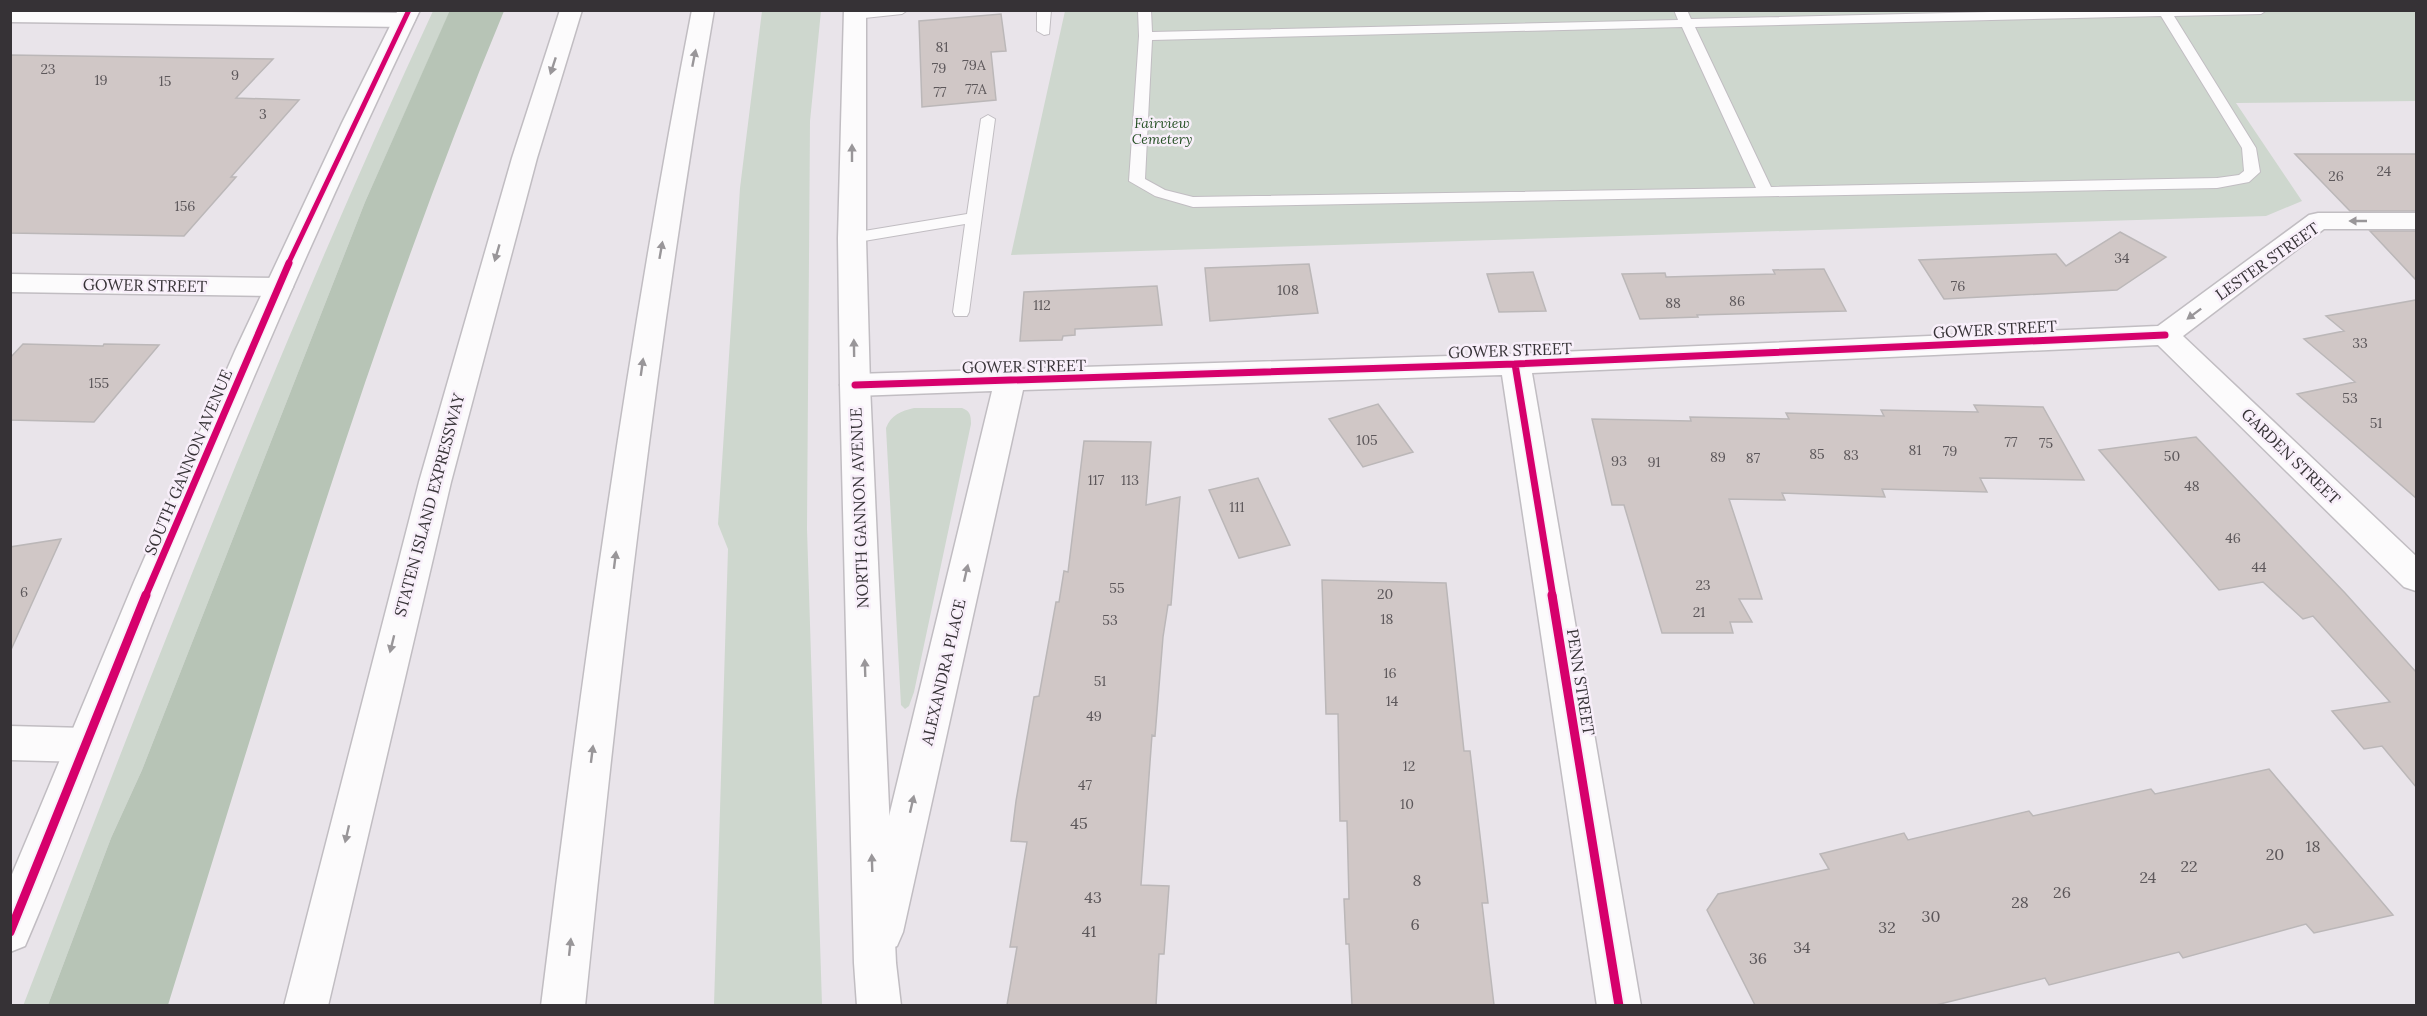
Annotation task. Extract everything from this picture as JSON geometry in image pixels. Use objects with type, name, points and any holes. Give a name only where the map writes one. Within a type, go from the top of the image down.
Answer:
[{"type":"main road","name":"STATEN ISLAND EXPRESSWAY","points":[[306,1005],[444,441],[526,153],[571,10]]},
{"type":"main road","points":[[563,1005],[618,532],[651,308],[703,10]]},
{"type":"main road","name":"NORTH GANNON AVENUE","points":[[855,13],[852,238],[855,385],[875,963],[879,1005]]},
{"type":"main road","points":[[10,15],[406,15]]},
{"type":"main road","name":"SOUTH GANNON AVENUE","points":[[10,932],[214,433],[334,165],[406,15]]},
{"type":"main road","name":"LESTER STREET","points":[[2165,335],[2318,221],[2416,221]]},
{"type":"main road","name":"GOWER STREET","points":[[10,283],[279,287]]},
{"type":"main road","name":"GOWER STREET","points":[[855,385],[1515,364],[2165,335]]},
{"type":"main road","name":"GARDEN STREET","points":[[2165,335],[2416,577]]},
{"type":"main road","name":"PENN STREET","points":[[1515,364],[1619,1005]]},
{"type":"main road","name":"ALEXANDRA PLACE","points":[[875,963],[1010,381]]},
{"type":"main road","points":[[10,743],[85,745]]},
{"type":"lane","points":[[855,13],[902,10]]},
{"type":"lane","points":[[1044,10],[1044,31]]},
{"type":"lane","points":[[1144,10],[1146,36],[1137,181],[1160,193],[1193,202],[1699,195],[2217,183],[2244,179],[2252,172],[2248,148],[2166,13]]},
{"type":"lane","points":[[1680,10],[1766,192]]},
{"type":"lane","points":[[1146,36],[2261,10]]},
{"type":"lane","points":[[961,312],[988,119]]},
{"type":"lane","points":[[852,238],[974,218]]},
{"type":"green space","points":[[450,10],[504,11],[455,133],[366,379],[285,629],[168,1005],[48,1005],[111,838],[142,770],[365,202]]},
{"type":"green space","points":[[433,11],[450,11],[365,202],[142,770],[111,838],[48,1005],[23,1006],[120,755],[271,380],[377,133]]},
{"type":"green space","points":[[762,11],[821,11],[810,121],[807,529],[822,1005],[714,1005],[728,549],[718,524],[740,188]]},
{"type":"green space","name":"Fairview Cemetery","points":[[1065,11],[2416,11],[2416,101],[2236,103],[2302,201],[2266,216],[1011,255]]},
{"type":"green space","points":[[914,408],[962,408],[970,414],[971,424],[914,692],[909,706],[905,709],[901,705],[886,428],[897,414]]},
{"type":"building","points":[[1001,14],[1006,51],[991,52],[996,100],[922,107],[919,21]]},
{"type":"building","points":[[10,55],[273,59],[236,98],[299,100],[231,177],[236,177],[184,236],[10,233]]},
{"type":"building","points":[[2295,154],[2416,154],[2416,211],[2350,211]]},
{"type":"building","points":[[2370,231],[2416,231],[2416,280]]},
{"type":"building","points":[[2120,232],[2166,257],[2117,290],[1944,299],[1919,260],[2056,254],[2066,266]]},
{"type":"building","points":[[1309,264],[1318,313],[1210,321],[1205,268]]},
{"type":"building","points":[[1824,269],[1846,311],[1640,319],[1622,274],[1665,273],[1666,277],[1775,274],[1773,270]]},
{"type":"building","points":[[1533,272],[1546,311],[1499,312],[1487,274]]},
{"type":"building","points":[[1157,286],[1162,325],[1075,329],[1075,335],[1063,336],[1062,340],[1020,341],[1024,292]]},
{"type":"building","points":[[2416,300],[2416,498],[2297,394],[2355,382],[2304,339],[2344,331],[2326,316]]},
{"type":"building","points":[[23,344],[159,345],[94,422],[10,420],[10,358]]},
{"type":"building","points":[[1378,404],[1413,452],[1363,467],[1329,419]]},
{"type":"building","points":[[1974,405],[2043,407],[2084,480],[1980,478],[1987,492],[1882,489],[1885,497],[1782,493],[1785,500],[1729,499],[1762,599],[1739,599],[1752,622],[1730,622],[1733,633],[1662,633],[1624,505],[1612,505],[1592,419],[1691,421],[1690,417],[1789,419],[1786,413],[1884,416],[1881,410],[1978,412]]},
{"type":"building","points":[[2196,437],[2345,593],[2416,672],[2416,787],[2382,746],[2364,749],[2332,711],[2390,702],[2313,616],[2303,619],[2263,582],[2219,590],[2099,450]]},
{"type":"building","points":[[1084,441],[1151,442],[1146,505],[1180,497],[1171,605],[1168,605],[1163,637],[1155,736],[1152,735],[1141,885],[1169,886],[1164,954],[1159,954],[1156,1005],[1007,1005],[1017,947],[1010,947],[1027,842],[1011,841],[1016,801],[1034,697],[1039,696],[1056,602],[1059,602],[1064,571],[1068,572]]},
{"type":"building","points":[[1258,478],[1290,545],[1239,558],[1209,490]]},
{"type":"building","points":[[61,539],[10,652],[10,547]]},
{"type":"building","points":[[1322,580],[1446,583],[1464,751],[1470,751],[1488,903],[1482,903],[1494,1005],[1352,1005],[1344,899],[1349,899],[1347,821],[1340,821],[1338,714],[1326,714]]},
{"type":"building","points":[[2269,769],[2393,915],[2314,933],[2306,924],[2183,958],[2179,952],[2049,985],[2045,978],[1936,1005],[1755,1005],[1707,910],[1718,894],[1829,869],[1820,854],[1904,833],[1908,840],[2029,811],[2033,816],[2151,789],[2155,794]]},
{"type":"cycle path","points":[[10,932],[200,466],[301,236],[409,10]]},
{"type":"cycle path","points":[[855,385],[1515,364],[2165,335]]},
{"type":"cycle path","points":[[1515,364],[1619,1006]]}]
